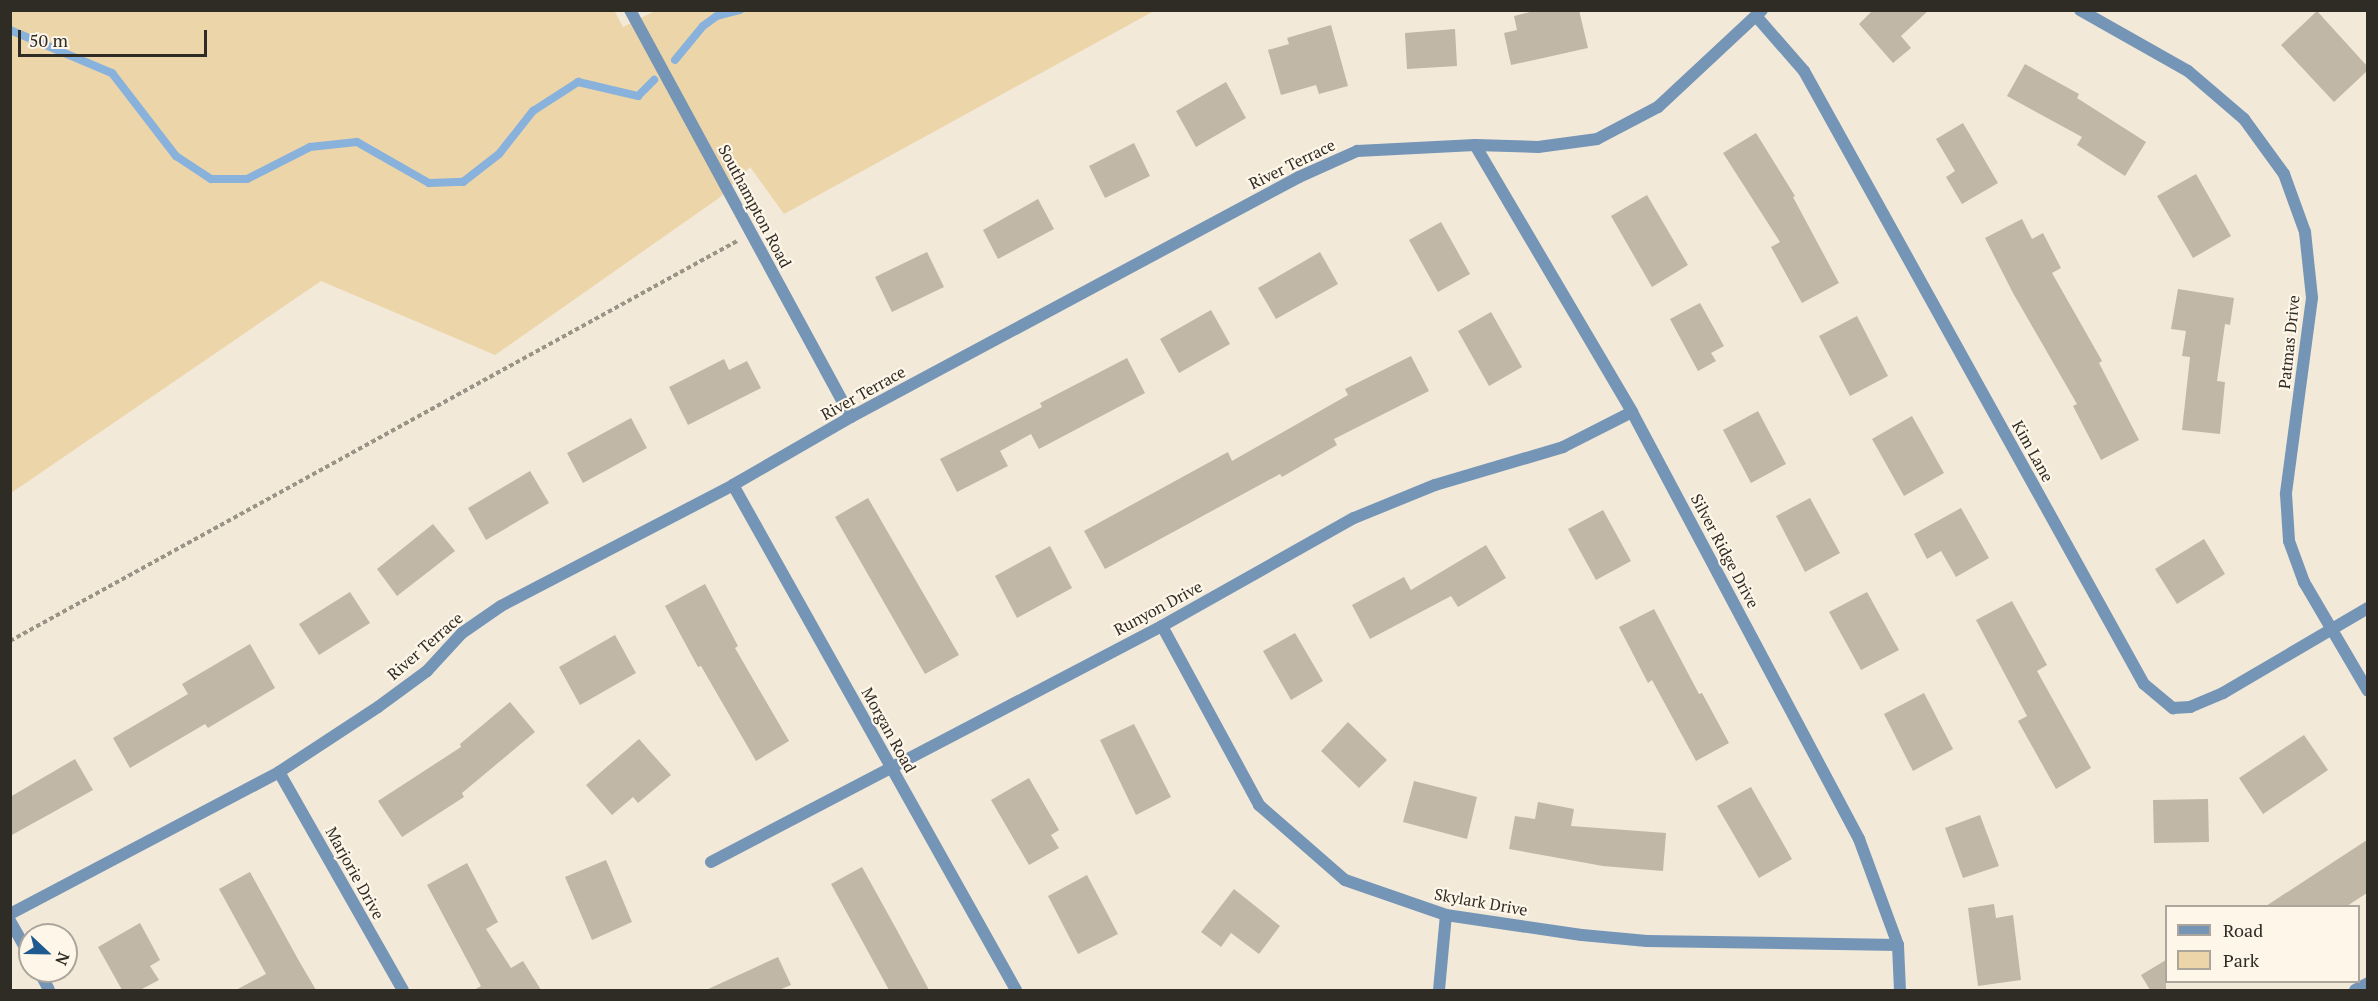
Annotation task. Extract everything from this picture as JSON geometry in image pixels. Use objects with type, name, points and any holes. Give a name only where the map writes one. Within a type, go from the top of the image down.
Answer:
[{"type":"street","name":"Southampton Road","points":[[630,10],[851,417]]},
{"type":"street","name":"Patmas Drive","points":[[2080,10],[2188,71],[2244,119],[2284,174],[2305,232],[2312,298],[2286,494],[2289,541],[2304,582],[2367,691]]},
{"type":"street","name":"Kim Lane","points":[[1759,13],[1804,71],[2144,684],[2173,708],[2190,707],[2223,693],[2367,608]]},
{"type":"street","name":"River Terrace","points":[[10,914],[279,772],[418,677],[462,633],[501,606],[733,485],[851,417],[1299,177],[1357,151],[1475,145],[1538,147],[1597,139],[1658,107],[1759,13]]},
{"type":"street","name":"Silver Ridge Drive","points":[[1475,145],[1632,412],[1854,829],[1898,945],[1900,990]]},
{"type":"street","name":"Runyon Drive","points":[[711,862],[892,768],[1008,704],[1162,626],[1354,518],[1434,485],[1563,447],[1632,412]]},
{"type":"street","name":"Morgan Road","points":[[733,485],[1016,990]]},
{"type":"street","name":"Skylark Drive","points":[[1162,626],[1259,805],[1345,880],[1446,915],[1647,941],[1898,945]]},
{"type":"street","name":"Marjorie Drive","points":[[279,772],[403,990]]},
{"type":"street","points":[[1439,990],[1446,915]]},
{"type":"street","points":[[10,921],[18,935]]},
{"type":"street","points":[[2355,990],[2367,983]]},
{"type":"path","points":[[10,641],[750,234]]},
{"type":"green space","points":[[614,10],[623,27],[657,10],[1154,11],[784,214],[750,167],[719,198],[495,355],[321,281],[11,493],[11,11]]},
{"type":"building","points":[[1538,10],[1579,10],[1588,48],[1511,65],[1504,33],[1517,30],[1514,16]]},
{"type":"building","points":[[1873,10],[1929,10],[1901,36],[1911,48],[1893,63],[1859,24]]},
{"type":"building","points":[[2317,11],[2367,66],[2367,71],[2334,102],[2281,45]]},
{"type":"building","points":[[1331,25],[1348,86],[1319,94],[1316,85],[1281,95],[1268,50],[1289,44],[1287,38]]},
{"type":"building","points":[[1455,29],[1457,66],[1407,69],[1405,33]]},
{"type":"building","points":[[2025,64],[2079,94],[2077,98],[2146,142],[2125,176],[2077,145],[2082,137],[2007,96]]},
{"type":"building","points":[[1226,82],[1246,118],[1196,147],[1176,111]]},
{"type":"building","points":[[1963,123],[1998,183],[1962,204],[1946,177],[1955,171],[1936,139]]},
{"type":"building","points":[[1756,133],[1795,196],[1793,197],[1839,283],[1802,303],[1771,247],[1780,242],[1723,153]]},
{"type":"building","points":[[1134,143],[1150,176],[1105,198],[1089,166]]},
{"type":"building","points":[[2196,174],[2231,236],[2193,258],[2157,196]]},
{"type":"building","points":[[1647,195],[1688,265],[1652,287],[1611,216]]},
{"type":"building","points":[[1038,199],[1054,229],[998,259],[983,230]]},
{"type":"building","points":[[2022,219],[2032,239],[2043,233],[2061,268],[2052,273],[2102,361],[2099,363],[2139,440],[2101,460],[2073,406],[2077,404],[2013,293],[1985,238]]},
{"type":"building","points":[[1441,222],[1470,274],[1438,292],[1409,240]]},
{"type":"building","points":[[927,252],[944,287],[892,312],[875,277]]},
{"type":"building","points":[[1320,252],[1338,284],[1276,319],[1258,288]]},
{"type":"building","points":[[2178,289],[2234,298],[2230,325],[2225,324],[2217,381],[2225,382],[2220,434],[2182,430],[2190,357],[2182,356],[2186,331],[2171,329]]},
{"type":"building","points":[[1700,303],[1724,346],[1711,353],[1716,361],[1698,371],[1670,319]]},
{"type":"building","points":[[1211,310],[1230,344],[1179,373],[1160,339]]},
{"type":"building","points":[[1491,312],[1522,367],[1489,386],[1458,331]]},
{"type":"building","points":[[1857,316],[1888,376],[1850,396],[1819,336]]},
{"type":"building","points":[[1411,356],[1429,391],[1334,439],[1337,445],[1282,477],[1280,474],[1105,569],[1084,531],[1228,452],[1232,461],[1348,395],[1345,389]]},
{"type":"building","points":[[1127,358],[1145,393],[1039,449],[1031,434],[1000,451],[1008,466],[957,492],[940,459],[1042,407],[1040,403]]},
{"type":"building","points":[[724,359],[729,370],[747,361],[761,388],[688,425],[669,387]]},
{"type":"building","points":[[1758,411],[1786,464],[1751,483],[1723,430]]},
{"type":"building","points":[[1912,416],[1944,473],[1904,496],[1872,439]]},
{"type":"building","points":[[631,418],[647,448],[583,483],[567,453]]},
{"type":"building","points":[[530,471],[549,503],[486,540],[468,508]]},
{"type":"building","points":[[868,498],[959,655],[925,674],[835,517]]},
{"type":"building","points":[[1810,498],[1840,553],[1805,572],[1776,516]]},
{"type":"building","points":[[1961,508],[1989,558],[1956,577],[1941,551],[1927,559],[1914,534]]},
{"type":"building","points":[[1603,510],[1631,561],[1596,580],[1568,529]]},
{"type":"building","points":[[433,524],[455,551],[397,596],[377,569]]},
{"type":"building","points":[[2204,539],[2225,574],[2177,604],[2155,569]]},
{"type":"building","points":[[1486,545],[1506,578],[1458,607],[1451,596],[1370,639],[1352,605],[1404,577],[1411,590]]},
{"type":"building","points":[[1050,546],[1072,588],[1017,618],[995,576]]},
{"type":"building","points":[[705,584],[738,646],[735,648],[789,741],[756,761],[701,666],[698,667],[665,606]]},
{"type":"building","points":[[350,592],[370,623],[319,655],[299,624]]},
{"type":"building","points":[[1867,592],[1899,650],[1861,670],[1829,612]]},
{"type":"building","points":[[2012,601],[2047,665],[2037,671],[2091,768],[2056,789],[2018,721],[2027,716],[1976,620]]},
{"type":"building","points":[[1654,609],[1699,694],[1702,693],[1729,743],[1696,761],[1652,680],[1648,683],[1619,627]]},
{"type":"building","points":[[1295,633],[1323,681],[1291,700],[1263,651]]},
{"type":"building","points":[[615,635],[636,673],[580,705],[559,667]]},
{"type":"building","points":[[250,644],[275,688],[208,728],[205,724],[130,768],[113,738],[188,694],[182,684]]},
{"type":"building","points":[[1924,693],[1953,749],[1913,771],[1884,714]]},
{"type":"building","points":[[510,702],[535,732],[462,793],[464,797],[402,837],[378,801],[461,747],[460,744]]},
{"type":"building","points":[[1348,722],[1387,760],[1359,788],[1321,751]]},
{"type":"building","points":[[1134,724],[1171,797],[1136,815],[1100,740]]},
{"type":"building","points":[[2304,735],[2328,770],[2263,814],[2239,778]]},
{"type":"building","points":[[639,739],[671,775],[638,803],[633,797],[612,815],[586,785]]},
{"type":"building","points":[[75,759],[93,790],[10,836],[10,797]]},
{"type":"building","points":[[1029,778],[1059,830],[1051,835],[1059,848],[1029,865],[991,800]]},
{"type":"building","points":[[1414,781],[1477,797],[1467,839],[1403,822]]},
{"type":"building","points":[[1751,787],[1792,859],[1759,878],[1717,806]]},
{"type":"building","points":[[2208,799],[2209,842],[2154,843],[2153,800]]},
{"type":"building","points":[[1538,802],[1574,809],[1571,826],[1666,833],[1663,871],[1603,866],[1509,849],[1515,816],[1535,819]]},
{"type":"building","points":[[1980,815],[1999,866],[1963,878],[1945,828]]},
{"type":"building","points":[[2367,840],[2367,893],[2349,905],[2268,905]]},
{"type":"building","points":[[606,860],[632,922],[592,940],[565,877]]},
{"type":"building","points":[[467,863],[498,922],[486,929],[511,968],[523,961],[541,990],[474,990],[481,986],[427,885]]},
{"type":"building","points":[[862,867],[929,990],[889,990],[831,884]]},
{"type":"building","points":[[250,872],[316,990],[236,990],[266,974],[219,889]]},
{"type":"building","points":[[1087,875],[1118,934],[1078,954],[1048,896]]},
{"type":"building","points":[[1234,889],[1280,926],[1259,954],[1231,933],[1221,947],[1201,932]]},
{"type":"building","points":[[1994,904],[1996,918],[2013,915],[2021,980],[1978,986],[1968,908]]},
{"type":"building","points":[[140,923],[160,960],[150,966],[159,980],[140,990],[122,990],[98,947]]},
{"type":"building","points":[[778,957],[791,985],[779,990],[706,990]]},
{"type":"building","points":[[2165,961],[2166,990],[2150,990],[2141,975]]},
{"type":"waterway","points":[[675,60],[703,26],[717,16],[740,10]]},
{"type":"waterway","points":[[10,30],[112,73],[176,156],[211,179],[247,179],[310,147],[357,142],[429,183],[463,182],[499,154],[533,111],[578,82],[638,96],[654,80]]}]
